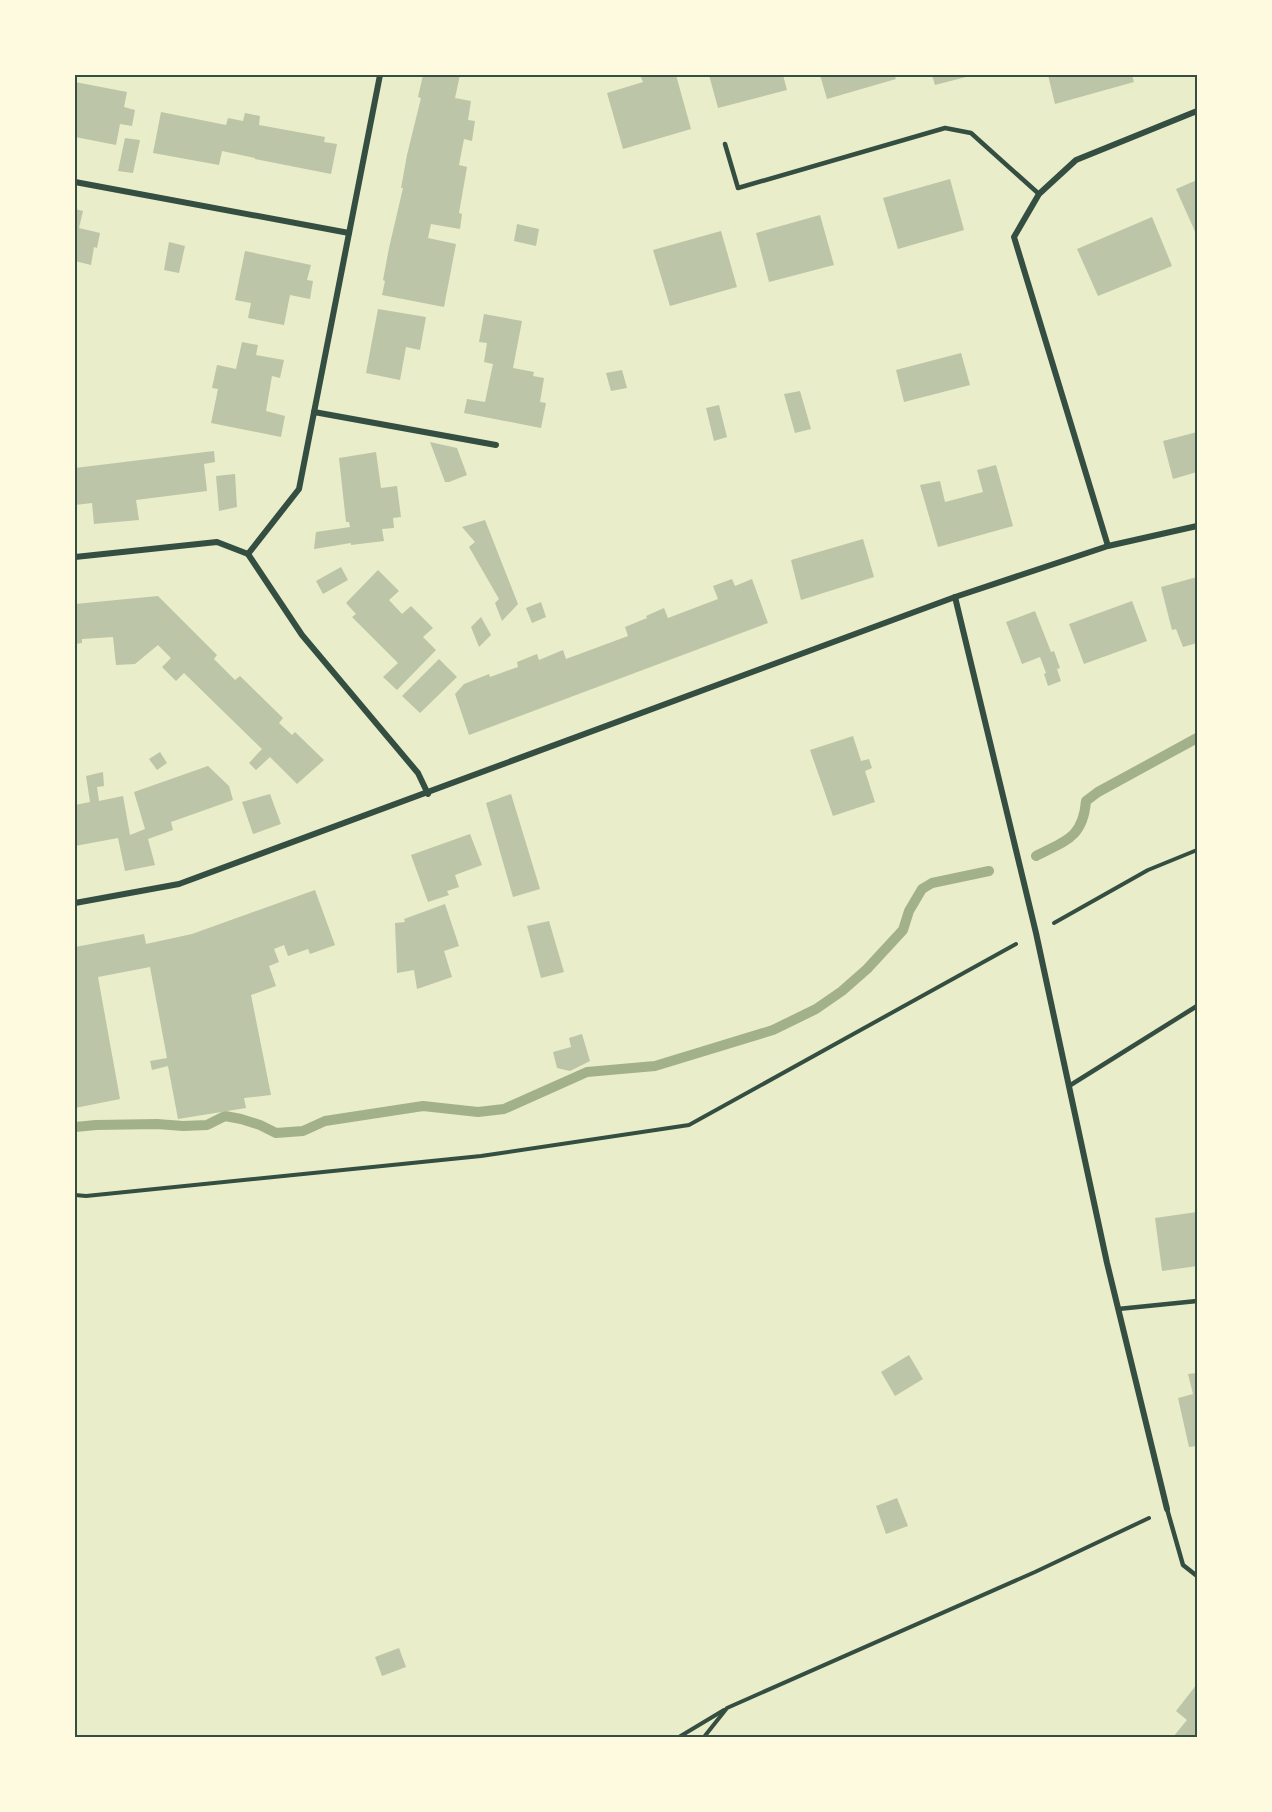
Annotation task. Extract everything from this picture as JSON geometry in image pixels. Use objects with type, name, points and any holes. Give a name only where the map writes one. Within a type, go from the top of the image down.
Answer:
[{"type":"street","points":[[248,554],[299,489],[380,75]]},
{"type":"street","points":[[1108,546],[1014,237],[1038,194],[1076,160],[1197,111]]},
{"type":"street","points":[[75,182],[349,233]]},
{"type":"street","points":[[314,412],[496,445]]},
{"type":"street","points":[[75,903],[180,884],[955,597],[1108,546],[1197,526]]},
{"type":"street","points":[[75,557],[217,542],[248,554],[303,635],[418,774],[428,794]]},
{"type":"street","points":[[955,597],[1036,933],[1107,1263],[1167,1509]]},
{"type":"lane","points":[[725,144],[738,188],[945,128],[971,132],[1038,194]]},
{"type":"lane","points":[[1069,1086],[1197,1006]]},
{"type":"lane","points":[[1118,1309],[1197,1301]]},
{"type":"lane","points":[[1167,1509],[1183,1565],[1197,1576]]},
{"type":"path","points":[[75,1195],[86,1196],[481,1156],[689,1125],[1148,870],[1197,850]]},
{"type":"path","points":[[679,1737],[727,1708],[1035,1572],[1167,1509]]},
{"type":"path","points":[[704,1737],[727,1708]]},
{"type":"building","points":[[423,75],[460,75],[455,98],[471,101],[468,120],[475,121],[472,141],[464,139],[459,165],[467,167],[459,213],[462,214],[460,229],[431,224],[428,238],[456,244],[444,307],[382,295],[389,248],[403,188],[401,188],[407,155],[421,98],[418,97]]},
{"type":"building","points":[[640,75],[676,75],[691,129],[623,149],[607,93],[643,82]]},
{"type":"building","points":[[709,75],[783,75],[787,90],[718,108]]},
{"type":"building","points":[[820,75],[894,75],[896,79],[827,99]]},
{"type":"building","points":[[932,75],[970,75],[970,76],[935,85]]},
{"type":"building","points":[[1048,75],[1132,75],[1134,82],[1055,104]]},
{"type":"building","points":[[75,82],[127,92],[124,107],[135,110],[132,126],[120,124],[116,145],[75,137]]},
{"type":"building","points":[[161,112],[226,125],[228,118],[243,121],[245,113],[260,116],[259,125],[325,137],[324,142],[337,144],[331,174],[222,151],[219,165],[153,153]]},
{"type":"building","points":[[125,138],[140,140],[133,173],[118,171]]},
{"type":"building","points":[[950,179],[964,230],[898,249],[883,198]]},
{"type":"building","points":[[1197,180],[1197,236],[1176,189]]},
{"type":"building","points":[[75,209],[83,211],[79,228],[100,233],[97,248],[94,247],[91,265],[75,261]]},
{"type":"building","points":[[820,215],[834,265],[769,282],[756,233]]},
{"type":"building","points":[[1152,217],[1172,266],[1098,296],[1077,249]]},
{"type":"building","points":[[517,224],[539,229],[536,246],[514,241]]},
{"type":"building","points":[[721,231],[737,287],[670,306],[653,250]]},
{"type":"building","points":[[169,242],[185,246],[179,273],[164,270]]},
{"type":"building","points":[[245,251],[311,265],[307,280],[313,281],[310,299],[290,295],[284,325],[248,318],[251,303],[235,300]]},
{"type":"building","points":[[378,309],[426,317],[420,350],[406,347],[400,380],[366,373]]},
{"type":"building","points":[[484,314],[522,321],[513,368],[534,372],[533,376],[544,378],[540,402],[546,403],[541,428],[464,413],[467,399],[485,402],[493,364],[484,362],[487,343],[479,342]]},
{"type":"building","points":[[242,342],[258,345],[256,355],[284,360],[280,378],[272,376],[266,411],[285,416],[281,437],[211,423],[218,389],[212,388],[217,365],[236,369]]},
{"type":"building","points":[[961,353],[970,385],[904,402],[896,370]]},
{"type":"building","points":[[622,370],[627,388],[611,391],[606,373]]},
{"type":"building","points":[[800,391],[811,429],[795,433],[784,394]]},
{"type":"building","points":[[719,405],[727,437],[714,441],[706,408]]},
{"type":"building","points":[[1197,432],[1197,472],[1173,479],[1163,441]]},
{"type":"building","points":[[430,442],[457,448],[467,475],[445,482]]},
{"type":"building","points":[[214,451],[215,462],[204,464],[207,491],[136,500],[139,520],[94,524],[92,503],[75,505],[75,468]]},
{"type":"building","points":[[376,452],[381,488],[397,486],[401,517],[393,518],[394,528],[382,529],[384,541],[314,549],[316,532],[350,527],[349,522],[346,522],[339,458]]},
{"type":"building","points":[[996,465],[1013,526],[938,547],[920,485],[940,481],[945,502],[983,492],[977,470]]},
{"type":"building","points":[[235,474],[237,507],[219,511],[216,476]]},
{"type":"building","points":[[485,520],[518,604],[502,621],[495,603],[499,599],[469,547],[475,542],[462,527]]},
{"type":"building","points":[[863,539],[874,577],[801,600],[791,560]]},
{"type":"building","points":[[341,567],[348,580],[323,594],[316,581]]},
{"type":"building","points":[[378,570],[399,591],[389,600],[402,614],[411,606],[433,628],[423,637],[436,650],[397,690],[383,677],[398,663],[352,617],[356,614],[346,603]]},
{"type":"building","points":[[1197,577],[1197,643],[1183,647],[1176,629],[1172,630],[1161,587]]},
{"type":"building","points":[[732,579],[735,586],[752,579],[768,623],[469,735],[455,694],[464,684],[489,674],[490,677],[518,667],[517,662],[537,654],[539,660],[563,650],[566,659],[628,636],[625,627],[664,608],[668,618],[718,599],[713,586]]},
{"type":"building","points":[[158,596],[217,655],[214,659],[235,680],[240,676],[283,718],[279,723],[292,735],[295,732],[324,760],[297,784],[270,757],[256,770],[249,763],[262,749],[184,673],[176,681],[162,667],[171,658],[158,645],[135,664],[116,665],[113,637],[82,639],[82,643],[75,644],[75,604]]},
{"type":"building","points":[[1132,601],[1147,641],[1084,664],[1069,624]]},
{"type":"building","points":[[541,602],[546,617],[532,623],[526,608]]},
{"type":"building","points":[[1035,611],[1051,652],[1054,651],[1060,668],[1057,669],[1061,681],[1048,686],[1040,657],[1022,664],[1006,622]]},
{"type":"building","points":[[481,617],[491,635],[479,647],[471,627]]},
{"type":"building","points":[[439,659],[457,677],[420,713],[402,696]]},
{"type":"building","points":[[853,736],[861,761],[869,759],[872,768],[865,771],[875,802],[833,816],[810,750]]},
{"type":"building","points":[[160,752],[167,763],[157,770],[149,759]]},
{"type":"building","points":[[208,766],[229,786],[233,800],[171,822],[173,830],[148,839],[155,865],[125,871],[118,838],[75,846],[75,805],[90,802],[86,776],[103,772],[104,786],[97,787],[99,801],[123,796],[130,835],[145,829],[134,792]]},
{"type":"building","points":[[270,794],[281,824],[253,834],[242,802]]},
{"type":"building","points":[[511,794],[540,889],[513,897],[486,803]]},
{"type":"building","points":[[470,834],[482,865],[455,875],[459,887],[447,891],[449,895],[428,902],[411,855]]},
{"type":"building","points":[[315,890],[335,945],[310,954],[308,949],[288,956],[284,945],[274,949],[279,962],[269,966],[276,986],[251,995],[271,1095],[244,1098],[246,1108],[178,1119],[168,1066],[152,1070],[150,1061],[167,1058],[150,967],[98,977],[120,1099],[75,1108],[75,947],[144,934],[146,944],[192,934]]},
{"type":"building","points":[[445,904],[459,946],[444,951],[452,977],[417,989],[414,970],[397,973],[395,923],[405,922],[404,919]]},
{"type":"building","points":[[549,921],[564,972],[541,978],[527,926]]},
{"type":"building","points":[[582,1034],[590,1061],[570,1071],[557,1068],[553,1052],[571,1047],[569,1038]]},
{"type":"building","points":[[1197,1212],[1197,1266],[1162,1271],[1155,1218]]},
{"type":"building","points":[[909,1355],[923,1379],[895,1396],[881,1372]]},
{"type":"building","points":[[1197,1373],[1197,1446],[1189,1447],[1178,1398],[1193,1394],[1188,1374]]},
{"type":"building","points":[[897,1498],[908,1526],[886,1534],[876,1506]]},
{"type":"building","points":[[399,1648],[406,1667],[382,1676],[375,1657]]},
{"type":"building","points":[[1197,1684],[1197,1737],[1173,1737],[1187,1720],[1176,1711]]},
{"type":"waterway","points":[[1036,856],[1064,842],[1077,831],[1086,801],[1098,792],[1197,738]]},
{"type":"waterway","points":[[75,1127],[207,1125],[225,1116],[260,1125],[276,1133],[303,1131],[325,1121],[423,1106],[478,1112],[504,1109],[587,1072],[655,1066],[773,1030],[816,1009],[842,991],[867,969],[903,930],[909,911],[922,889],[932,883],[989,871]]}]
